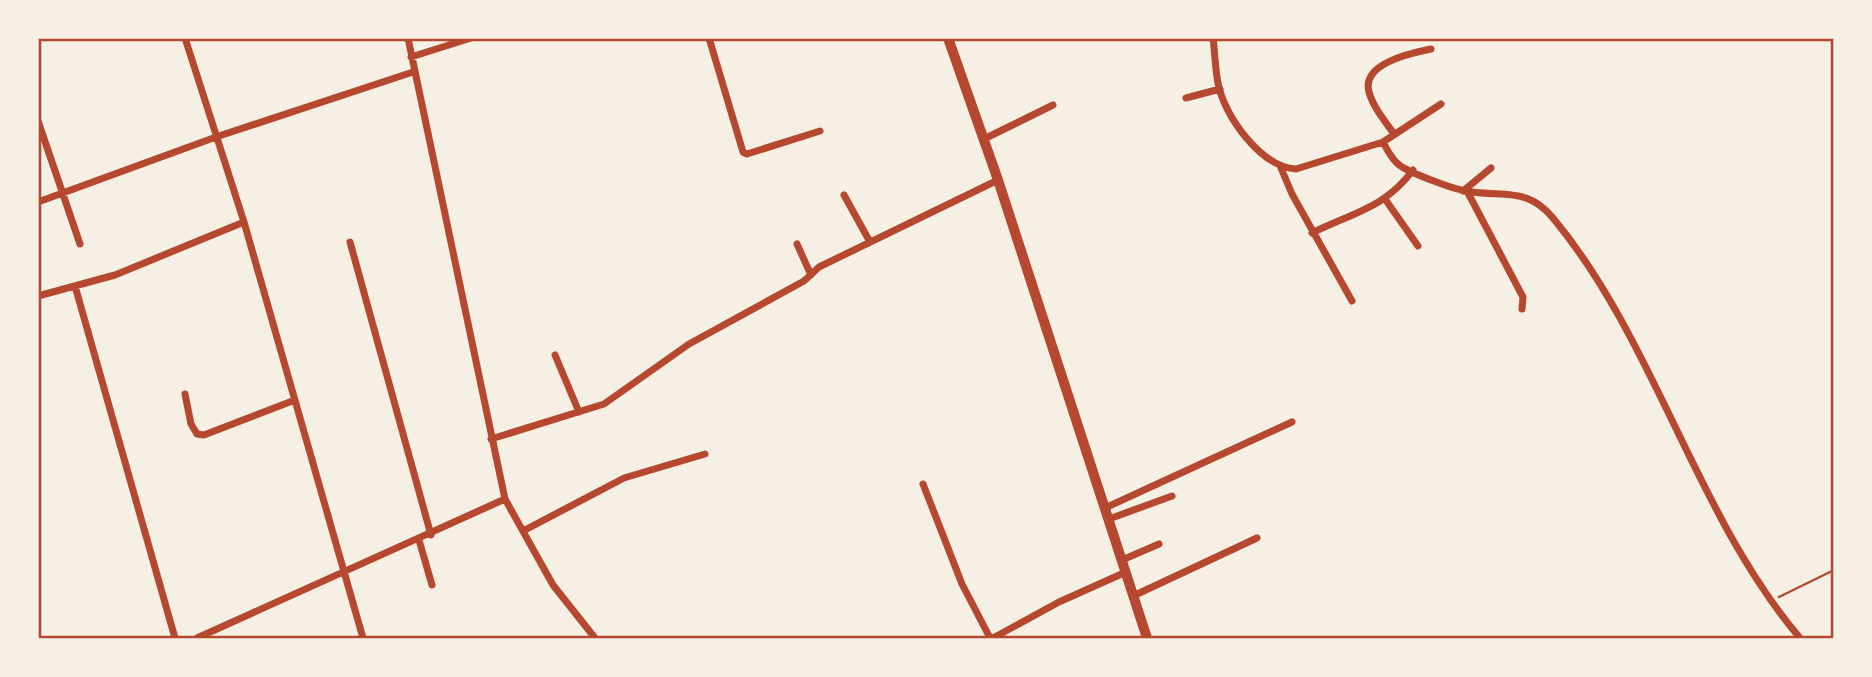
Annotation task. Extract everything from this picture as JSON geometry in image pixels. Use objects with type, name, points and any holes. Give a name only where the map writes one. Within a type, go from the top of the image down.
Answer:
[{"type":"main road","points":[[948,38],[998,180],[1145,638]]},
{"type":"street","points":[[184,38],[244,222],[363,639]]},
{"type":"street","points":[[408,38],[413,72],[505,499],[553,585],[595,639]]},
{"type":"street","points":[[411,57],[471,38]]},
{"type":"street","points":[[709,38],[743,152],[747,154],[820,131]]},
{"type":"street","points":[[1213,38],[1220,89],[1228,109],[1247,136],[1281,168],[1312,233],[1352,301]]},
{"type":"street","points":[[1394,134],[1373,103],[1368,88],[1370,80],[1382,65],[1396,57],[1431,49]]},
{"type":"street","points":[[38,202],[216,137],[413,72]]},
{"type":"street","points":[[1186,98],[1220,89]]},
{"type":"street","points":[[1281,168],[1296,169],[1383,142],[1441,104]]},
{"type":"street","points":[[984,139],[1052,105]]},
{"type":"street","points":[[38,121],[61,195],[80,244]]},
{"type":"street","points":[[1383,142],[1398,164],[1465,191],[1524,195],[1535,200],[1570,239],[1610,303],[1749,567],[1800,639]]},
{"type":"street","points":[[1465,191],[1491,168]]},
{"type":"street","points":[[1312,233],[1347,215],[1361,213],[1385,199],[1400,187],[1413,170]]},
{"type":"street","points":[[491,439],[619,397],[689,344],[811,275],[819,267],[998,180]]},
{"type":"street","points":[[1465,191],[1523,297],[1522,309]]},
{"type":"street","points":[[844,195],[870,242]]},
{"type":"street","points":[[1385,199],[1418,246]]},
{"type":"street","points":[[38,296],[115,275],[244,222]]},
{"type":"street","points":[[350,242],[431,535]]},
{"type":"street","points":[[797,244],[811,275]]},
{"type":"street","points":[[75,286],[175,639]]},
{"type":"street","points":[[555,355],[579,412]]},
{"type":"street","points":[[186,394],[191,424],[197,434],[204,435],[295,400]]},
{"type":"street","points":[[1105,508],[1292,422]]},
{"type":"street","points":[[523,531],[624,478],[705,454]]},
{"type":"street","points":[[923,484],[962,584],[989,636],[993,638],[1059,602],[1126,572]]},
{"type":"street","points":[[1109,519],[1172,496]]},
{"type":"street","points":[[197,639],[343,570],[431,535],[505,499]]},
{"type":"street","points":[[1133,596],[1257,538]]},
{"type":"street","points":[[419,540],[432,585]]},
{"type":"street","points":[[1122,560],[1159,544]]},
{"type":"path","points":[[1770,600],[1803,587],[1833,570]]}]
